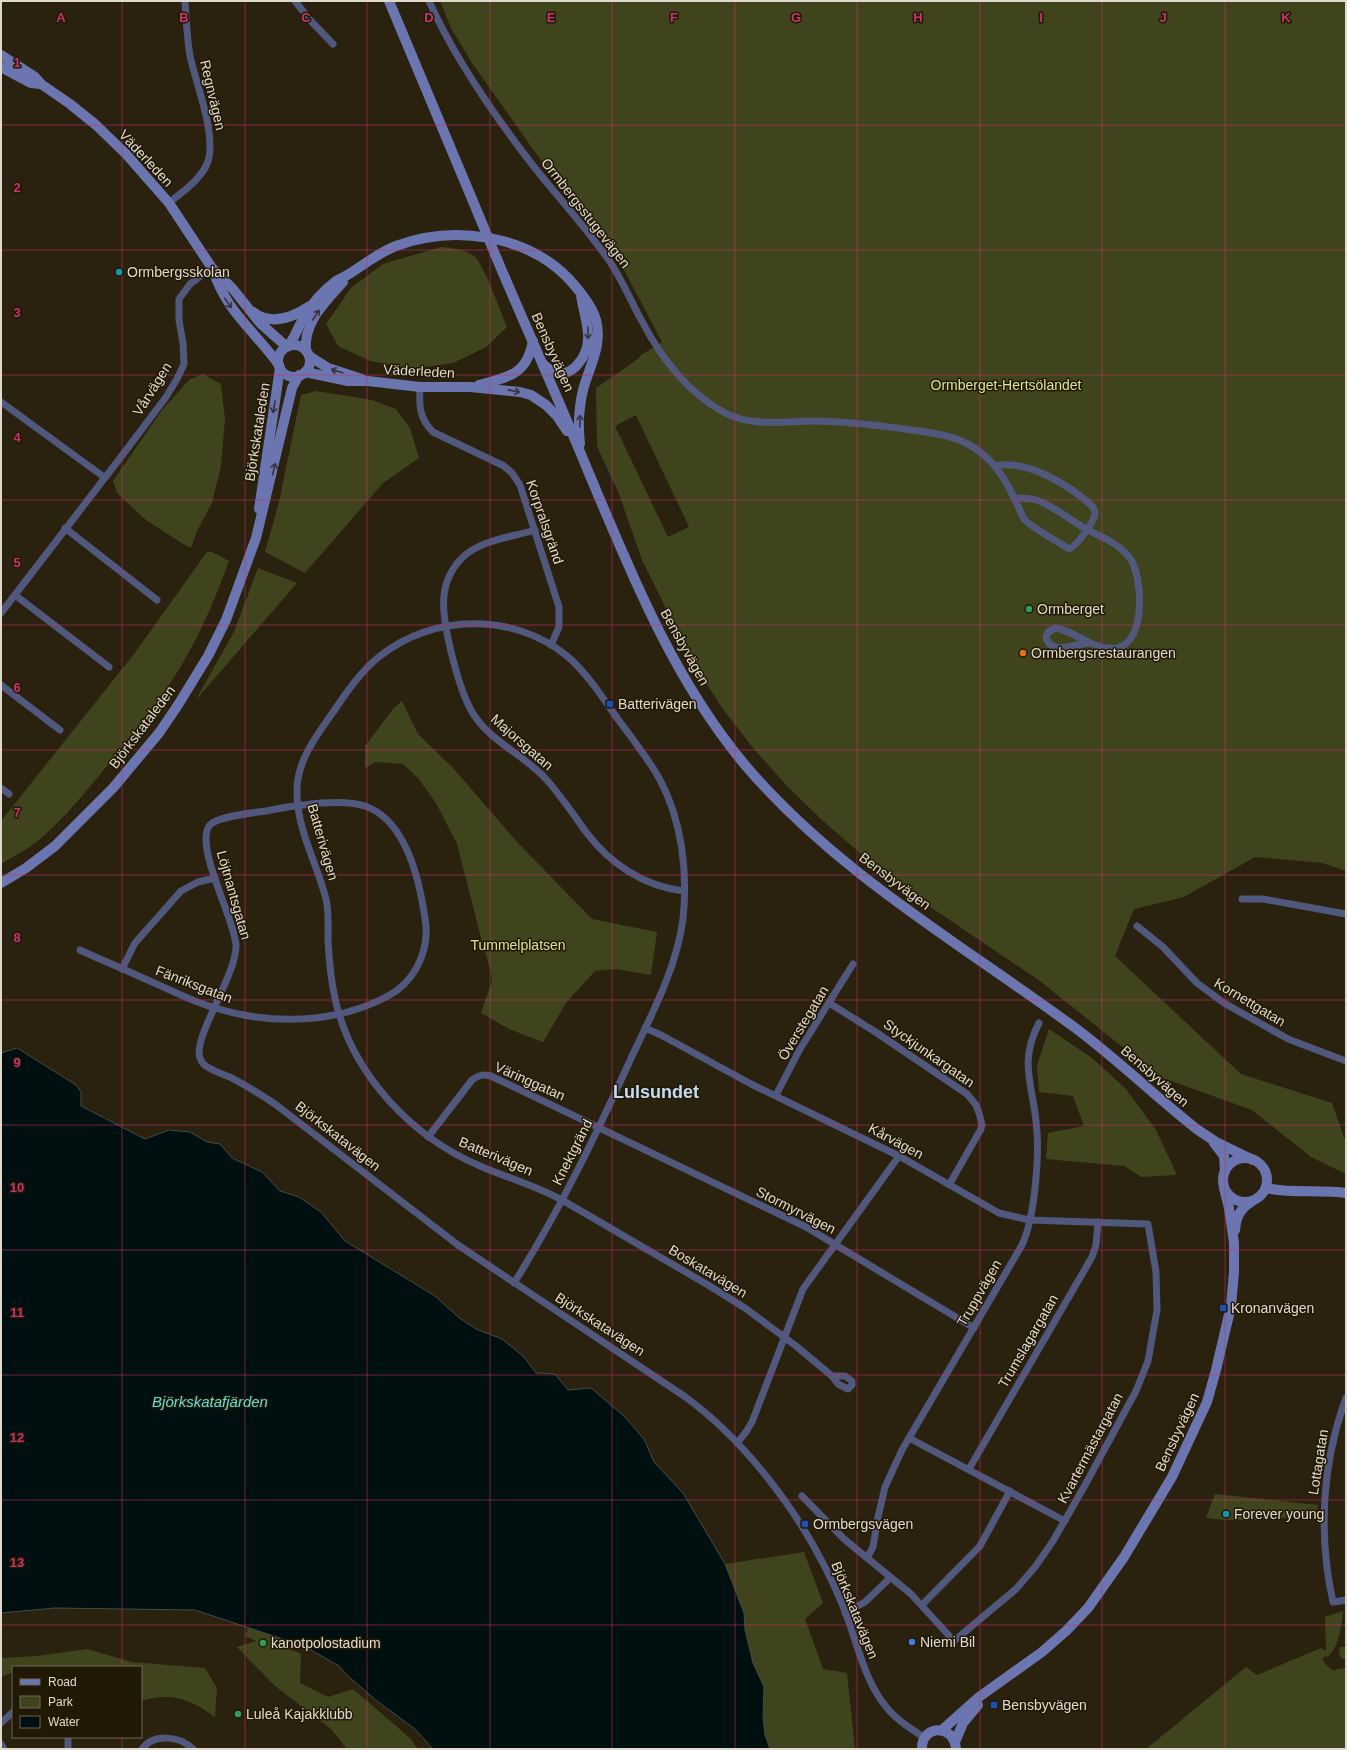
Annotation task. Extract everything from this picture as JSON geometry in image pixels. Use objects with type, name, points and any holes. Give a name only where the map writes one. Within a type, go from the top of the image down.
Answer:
[{"type":"main road","name":"Bensbyvägen","points":[[389,1],[633,578],[658,632],[708,716],[744,764],[778,801],[841,858],[883,892],[1076,1028],[1221,1150],[1225,1161],[1225,1171]]},
{"type":"main road","name":"Väderleden","points":[[1,55],[35,77],[41,84],[70,104],[96,125],[144,174],[169,203],[212,268],[233,289],[260,323],[288,346]]},
{"type":"main road","name":"Väderleden","points":[[1,67],[31,83],[41,84]]},
{"type":"main road","points":[[348,274],[311,322],[306,336],[309,366],[302,374],[288,375],[280,367],[279,355],[288,346],[312,305],[330,285],[376,256],[411,241],[446,235],[466,235],[500,241],[522,248],[538,256],[564,274],[590,304],[596,318],[598,331],[597,348],[583,391],[580,407],[580,441],[584,460]]},
{"type":"main road","name":"Väderleden","points":[[212,268],[218,287],[226,300],[248,330],[280,367]]},
{"type":"main road","points":[[542,362],[548,368],[561,373],[572,370],[584,357],[589,332],[581,295]]},
{"type":"main road","name":"Väderleden","points":[[248,309],[259,316],[273,320],[292,316],[312,305]]},
{"type":"main road","name":"Väderleden","points":[[470,387],[504,378],[514,373],[527,362],[533,341]]},
{"type":"main road","points":[[288,346],[298,346],[307,354]]},
{"type":"main road","name":"Väderleden","points":[[307,354],[328,368],[368,382]]},
{"type":"main road","name":"Björkskataleden","points":[[252,546],[252,536],[258,512],[280,367]]},
{"type":"main road","name":"Väderleden","points":[[302,374],[339,380],[420,387],[470,387],[520,392],[539,400],[557,416],[584,460]]},
{"type":"main road","name":"Björkskataleden","points":[[1,883],[36,860],[73,829],[113,788],[158,733],[191,683],[226,620],[239,588],[268,496],[292,388],[302,374]]},
{"type":"main road","name":"Bensbyvägen","points":[[1194,1127],[1216,1142],[1252,1160]]},
{"type":"main road","points":[[1245,1158],[1252,1160],[1260,1163],[1264,1169],[1267,1176],[1266,1188],[1259,1198],[1253,1201],[1245,1203],[1237,1201],[1228,1195],[1224,1188],[1223,1180],[1225,1171],[1231,1163],[1237,1159],[1245,1158]]},
{"type":"main road","name":"Bensbyvägen","points":[[1224,1188],[1229,1208],[1234,1243]]},
{"type":"main road","points":[[1266,1188],[1279,1190],[1327,1190],[1346,1193]]},
{"type":"main road","name":"Bensbyvägen","points":[[925,1738],[933,1731],[942,1730],[979,1697],[1042,1652],[1066,1631],[1088,1608],[1120,1564],[1172,1477],[1207,1402],[1232,1300],[1235,1225],[1238,1215],[1243,1208],[1253,1201]]},
{"type":"main road","name":"Bensbyvägen","points":[[956,1745],[959,1729],[965,1720],[995,1687]]},
{"type":"main road","points":[[942,1730],[950,1734],[956,1745]]},
{"type":"main road","points":[[922,1749],[925,1738]]},
{"type":"street","name":"Regnvägen","points":[[169,203],[197,178],[207,164],[210,153],[210,135],[190,54],[186,1]]},
{"type":"street","points":[[295,1],[310,20],[333,44]]},
{"type":"street","name":"Ormbergsstugevägen","points":[[429,1],[454,49],[490,106],[529,161],[609,260],[655,345],[680,376],[702,398],[730,415],[753,422],[840,422],[946,436],[970,445],[995,466],[1015,498],[1024,520],[1069,549],[1074,547],[1088,530],[1094,518],[1094,509],[1072,491],[1048,477],[1014,464],[995,466]]},
{"type":"street","name":"Vårvägen","points":[[1,613],[166,397],[184,364],[183,343],[179,320],[179,299],[190,284],[212,268]]},
{"type":"street","name":"Korpralsgränd","points":[[420,387],[419,410],[427,426],[432,432],[497,462],[509,470],[520,485],[559,607],[558,627],[551,645]]},
{"type":"street","points":[[1,402],[104,477]]},
{"type":"street","points":[[1015,498],[1037,500],[1088,530],[1114,542],[1134,564],[1139,603],[1137,627],[1135,635],[1127,644],[1118,648],[1112,648],[1089,643],[1056,628],[1048,632],[1046,637],[1050,644],[1056,648],[1089,643]]},
{"type":"street","points":[[65,528],[157,600]]},
{"type":"street","name":"Majorsgatan","points":[[535,530],[481,546],[468,553],[458,563],[450,576],[445,589],[443,603],[446,626],[454,662],[472,713],[495,737],[538,772],[558,794],[596,844],[615,862],[627,871],[645,880],[663,887],[684,892]]},
{"type":"street","points":[[15,595],[109,667]]},
{"type":"street","name":"Batterivägen","points":[[562,1200],[551,1193],[464,1159],[428,1137],[401,1114],[374,1082],[357,1056],[340,1015],[332,980],[328,944],[327,905],[298,807],[298,782],[300,769],[304,759],[322,728],[362,673],[379,656],[399,643],[428,630],[446,626],[466,624],[498,626],[522,632],[551,645],[569,657],[585,674],[643,753],[657,775],[671,806],[683,855],[684,892],[683,917],[677,948],[645,1028]]},
{"type":"street","points":[[1,685],[60,730]]},
{"type":"street","points":[[1,788],[9,794]]},
{"type":"street","name":"Fänriksgatan","points":[[80,950],[192,1000],[214,1008],[242,1015],[273,1019],[318,1018],[340,1015],[371,1005],[398,991],[415,972],[423,954],[426,929],[418,888],[409,850],[399,833],[384,818],[365,806],[343,803],[298,807],[218,820],[210,825],[206,833]]},
{"type":"street","name":"Löjtnantsgatan","points":[[206,833],[214,878],[234,932],[236,946],[234,963],[214,1008]]},
{"type":"street","points":[[122,969],[135,943],[181,891],[198,882],[214,878]]},
{"type":"street","points":[[1242,899],[1263,899],[1346,914]]},
{"type":"street","name":"Kornettgatan","points":[[1137,926],[1163,948],[1197,984],[1224,1003],[1288,1039],[1346,1062]]},
{"type":"street","name":"Överstegatan","points":[[776,1095],[800,1049],[853,964]]},
{"type":"street","name":"Styckjunkargatan","points":[[829,1003],[962,1089],[976,1105],[982,1121],[981,1130],[949,1185]]},
{"type":"street","name":"Björkskatavägen","points":[[214,1008],[199,1046],[200,1058],[205,1065],[243,1084],[275,1104],[433,1226],[514,1283],[684,1396],[717,1423],[737,1443],[776,1490],[820,1558],[846,1613],[866,1672],[877,1694],[896,1717],[925,1738]]},
{"type":"street","name":"Truppvägen","points":[[867,1558],[873,1547],[885,1487],[909,1438],[1022,1245],[1029,1220],[1038,1150],[1036,1121],[1028,1081],[1028,1060],[1032,1041],[1039,1023]]},
{"type":"street","name":"Kårvägen","points":[[645,1028],[661,1034],[737,1076],[899,1156],[999,1213],[1029,1220],[1148,1224]]},
{"type":"street","name":"Knektgränd","points":[[514,1283],[562,1200],[600,1127],[645,1028]]},
{"type":"street","name":"Väringgatan","points":[[428,1137],[472,1080],[484,1074],[498,1078],[600,1127]]},
{"type":"street","name":"Stormyrvägen","points":[[600,1127],[806,1227],[974,1328]]},
{"type":"street","points":[[737,1443],[752,1422],[803,1289],[899,1156]]},
{"type":"street","name":"Boskatavägen","points":[[562,1200],[745,1308],[832,1376]]},
{"type":"street","name":"Trumslagargatan","points":[[969,1469],[1092,1257],[1096,1245],[1098,1222]]},
{"type":"street","name":"Kvartermästargatan","points":[[922,1605],[954,1641],[1016,1589],[1035,1567],[1065,1521],[1136,1391],[1148,1361],[1157,1310],[1156,1272],[1148,1224]]},
{"type":"street","name":"Lottagatan","points":[[1346,1398],[1333,1439],[1327,1477],[1324,1527],[1326,1565],[1333,1602],[1346,1600]]},
{"type":"street","points":[[909,1438],[1065,1521]]},
{"type":"street","points":[[802,1496],[844,1539],[905,1589],[922,1605],[980,1546],[1010,1491]]},
{"type":"street","points":[[846,1613],[865,1602],[890,1578]]},
{"type":"street","points":[[1,1723],[12,1713]]},
{"type":"street","points":[[68,1738],[68,1749]]},
{"type":"street","points":[[142,1749],[152,1741],[168,1738],[180,1740],[192,1749]]},
{"type":"street","points":[[1,1744],[4,1749]]},
{"type":"green space","name":"Ormberget-Hertsölandet","points":[[440,1],[1346,1],[1346,871],[1322,863],[1255,857],[1184,897],[1134,909],[1115,956],[1241,1074],[1332,1103],[1346,1143],[1346,1174],[1311,1157],[1252,1110],[1160,1077],[1040,981],[932,908],[869,861],[822,820],[788,787],[753,748],[720,705],[691,659],[642,560],[619,494],[597,446],[596,388],[638,359],[641,355],[662,342],[622,266],[535,152],[472,63],[451,28]],"holes":[[[636,415],[689,527],[668,537],[615,426]]]},
{"type":"green space","points":[[441,247],[462,250],[474,256],[483,268],[507,327],[486,347],[453,363],[412,369],[370,361],[338,346],[326,324],[351,288],[383,264]]},
{"type":"green space","points":[[203,374],[221,384],[225,419],[221,466],[212,503],[197,531],[191,548],[146,520],[117,493],[113,481],[162,410],[189,380]]},
{"type":"green space","points":[[316,391],[372,400],[396,409],[410,428],[419,458],[383,483],[305,573],[265,552],[279,502],[301,395]]},
{"type":"green space","points":[[207,552],[212,552],[229,561],[201,628],[173,679],[111,761],[53,828],[30,847],[1,864],[1,821],[134,654]]},
{"type":"green space","points":[[258,568],[297,583],[195,701],[234,632]]},
{"type":"green space","name":"Tummelplatsen","points":[[402,701],[418,734],[453,768],[518,843],[592,919],[657,932],[651,975],[615,969],[595,971],[566,1003],[543,1042],[509,1029],[481,1013],[492,981],[457,844],[436,803],[418,778],[403,764],[376,762],[365,768],[365,746],[393,709]]},
{"type":"green space","points":[[1049,1029],[1092,1058],[1125,1088],[1156,1130],[1177,1175],[1141,1177],[1124,1166],[1046,1159],[1048,1133],[1084,1126],[1073,1096],[1039,1092],[1037,1065]]},
{"type":"green space","points":[[1215,1494],[1318,1505],[1316,1515],[1247,1520],[1206,1518]]},
{"type":"green space","points":[[804,1552],[823,1603],[805,1619],[823,1669],[847,1673],[855,1749],[770,1749],[765,1735],[763,1716],[764,1687],[753,1663],[745,1630],[744,1613],[725,1564]]},
{"type":"green space","points":[[1343,1611],[1341,1629],[1337,1642],[1331,1653],[1322,1659],[1327,1666],[1334,1671],[1337,1669],[1346,1668],[1346,1749],[1146,1749],[1246,1667],[1257,1675],[1321,1648],[1326,1651],[1325,1617]]},
{"type":"green space","points":[[248,1627],[281,1638],[273,1642],[301,1654],[300,1683],[328,1697],[353,1689],[410,1738],[418,1749],[347,1749],[331,1729],[275,1686],[237,1647],[256,1641],[245,1636]]},
{"type":"green space","points":[[1340,1647],[1346,1647],[1346,1660],[1341,1658],[1339,1654]]},
{"type":"green space","points":[[87,1649],[132,1662],[205,1668],[217,1688],[215,1717],[197,1706],[180,1699],[162,1697],[142,1701],[142,1666],[12,1666],[12,1672],[1,1677],[1,1658],[37,1656]]},
{"type":"water","name":"Björkskatafjärden","points":[[17,1048],[76,1085],[81,1092],[81,1106],[145,1139],[169,1130],[190,1132],[207,1142],[220,1144],[232,1158],[262,1172],[280,1191],[299,1197],[321,1212],[345,1241],[435,1296],[458,1317],[476,1329],[502,1339],[524,1357],[536,1373],[555,1374],[568,1390],[591,1388],[624,1416],[644,1439],[654,1462],[683,1493],[725,1564],[744,1613],[745,1630],[753,1663],[764,1687],[763,1716],[765,1735],[770,1749],[433,1749],[415,1729],[377,1701],[348,1676],[339,1666],[304,1646],[195,1610],[55,1608],[1,1613],[1,1053]]},
{"type":"place","name":"Ormbergsskolan","points":[[119,272]]},
{"type":"place","name":"Ormberget","points":[[1029,609]]},
{"type":"place","name":"Ormbergsrestaurangen","points":[[1023,653]]},
{"type":"place","name":"Batterivägen","points":[[610,704]]},
{"type":"place","name":"Kronanvägen","points":[[1223,1308]]},
{"type":"place","name":"Forever young","points":[[1226,1514]]},
{"type":"place","name":"Ormbergsvägen","points":[[805,1524]]},
{"type":"place","name":"Niemi Bil","points":[[912,1642]]},
{"type":"place","name":"kanotpolostadium","points":[[263,1643]]},
{"type":"place","name":"Bensbyvägen","points":[[994,1705]]},
{"type":"place","name":"Luleå Kajakklubb","points":[[238,1714]]},
{"type":"district","name":"Lulsundet","points":[[656,1092]]}]
